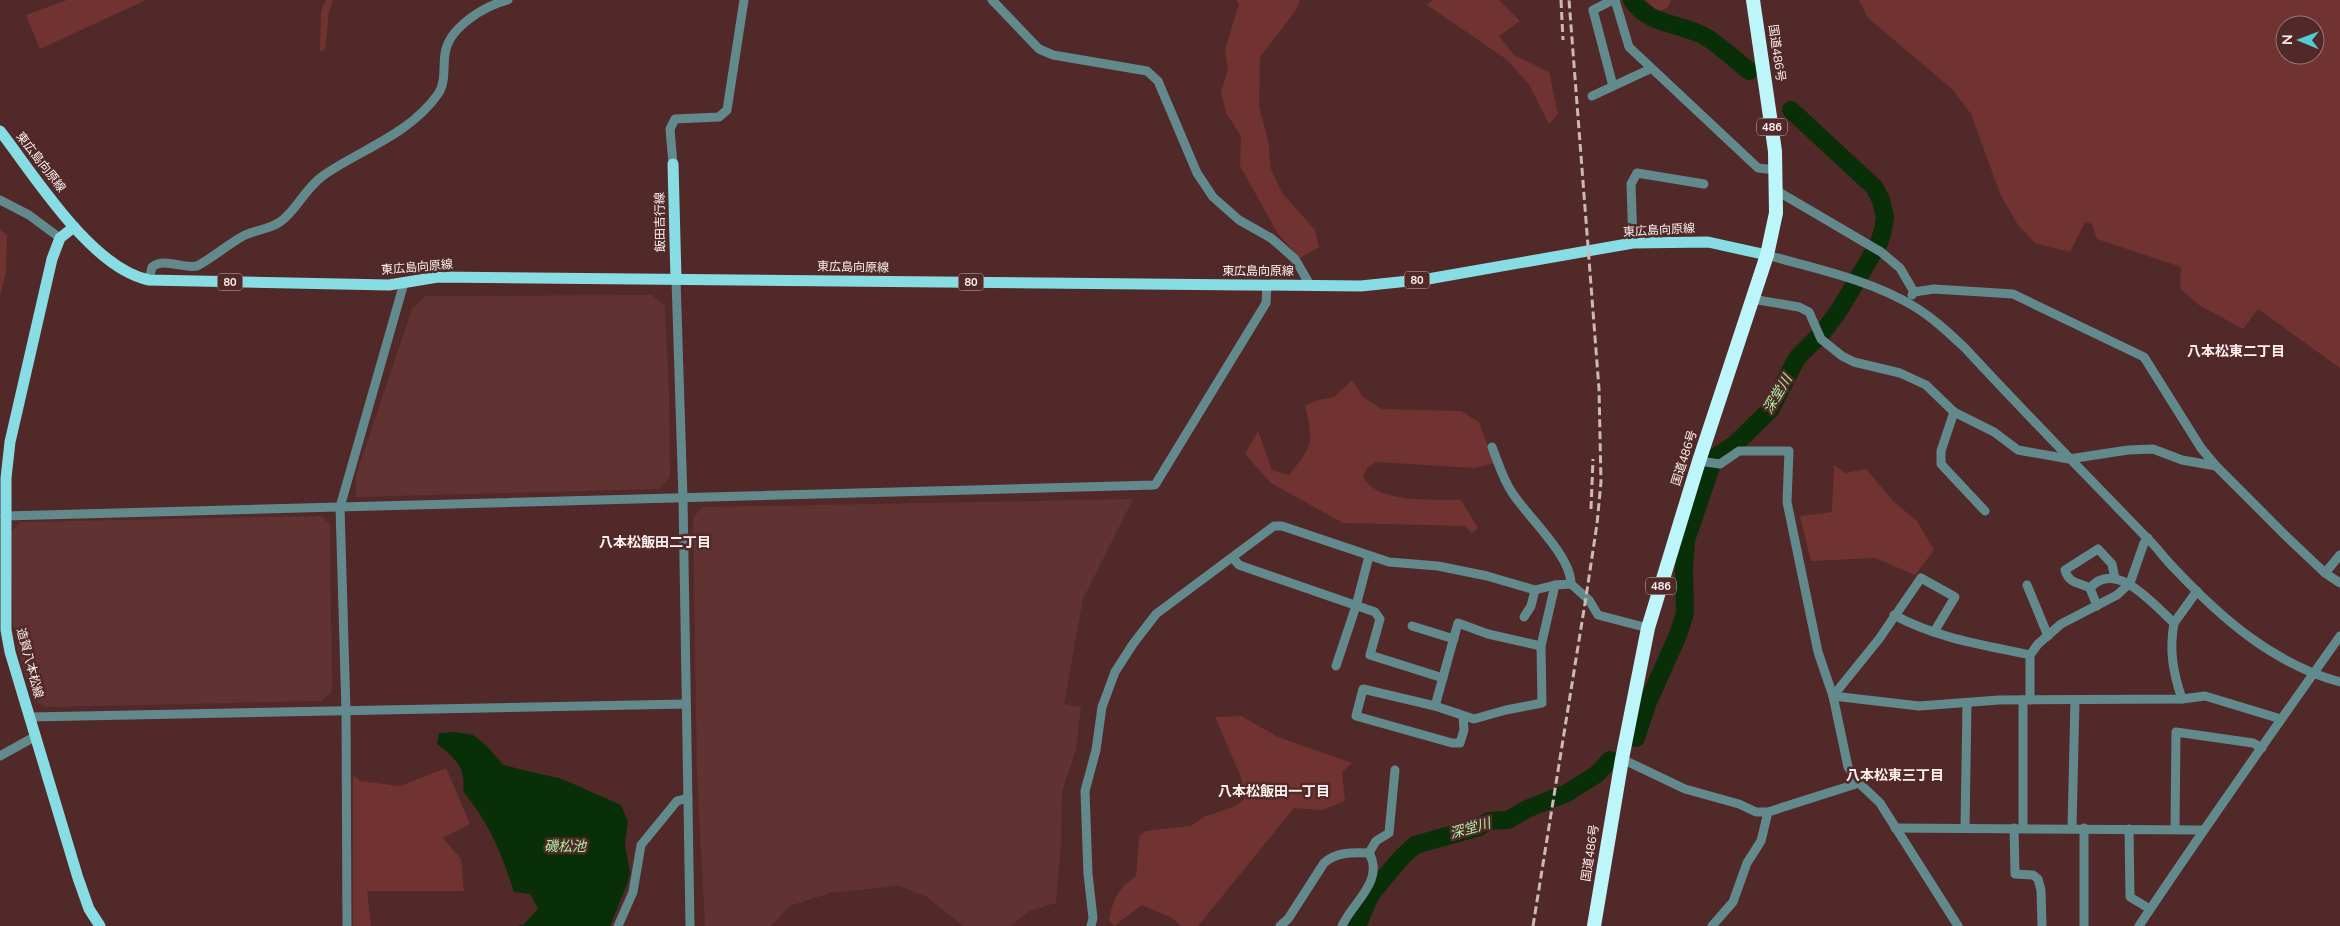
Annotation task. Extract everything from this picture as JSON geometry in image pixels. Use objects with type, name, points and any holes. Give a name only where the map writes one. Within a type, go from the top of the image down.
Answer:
[{"type":"highway","name":"国道486号","points":[[1594,926],[1622,758],[1648,628],[1707,462],[1752,299],[1767,255],[1776,213],[1776,170],[1765,72],[1753,0]]},
{"type":"main road","name":"東広島向原線","points":[[0,131],[82,238],[108,259],[138,278],[149,280],[379,285],[438,277],[1361,286],[1418,280],[1633,243],[1708,242],[1767,255]]},
{"type":"main road","name":"飯田吉行線","points":[[673,164],[676,280]]},
{"type":"main road","points":[[60,238],[74,227]]},
{"type":"main road","name":"造賀八本松線","points":[[60,238],[52,260],[10,442],[5,516],[6,630],[10,652],[78,878],[89,909],[100,926]]},
{"type":"street","points":[[149,280],[152,267],[158,263],[166,262],[189,268],[197,266],[248,234],[275,225],[288,214],[314,182],[400,131],[419,116],[439,92],[447,43],[452,35],[459,27],[498,3],[508,0]]},
{"type":"street","points":[[673,164],[670,129],[675,119],[719,117],[727,110],[744,0]]},
{"type":"street","points":[[992,0],[1039,49],[1053,55],[1147,71],[1158,81],[1198,173],[1213,197],[1239,220],[1271,238],[1295,259],[1310,285]]},
{"type":"street","points":[[1613,86],[1593,10],[1614,0],[1629,47],[1650,70],[1758,168],[1776,170]]},
{"type":"street","points":[[1592,96],[1650,70]]},
{"type":"street","points":[[1633,243],[1631,184],[1637,173],[1704,184]]},
{"type":"street","points":[[1777,191],[1881,252],[1900,268],[1914,292]]},
{"type":"street","points":[[0,200],[28,215],[60,238]]},
{"type":"street","points":[[1767,255],[1863,283],[1907,303],[1949,333],[2069,459],[2233,626],[2292,664],[2340,682]]},
{"type":"street","points":[[676,280],[683,499],[690,926]]},
{"type":"street","points":[[347,926],[346,711],[340,508],[404,283]]},
{"type":"street","points":[[5,516],[1155,485],[1266,303],[1267,285]]},
{"type":"street","points":[[1914,292],[1942,289],[2013,294],[2144,357],[2201,448],[2216,466],[2325,573],[2340,583]]},
{"type":"street","points":[[1907,303],[1914,292]]},
{"type":"street","points":[[1752,299],[1799,307],[1809,312],[1821,339],[1842,356],[1854,362],[1900,373],[1926,385],[1954,412],[1994,432],[2018,450],[2069,459],[2128,450],[2153,449],[2182,460],[2216,466]]},
{"type":"street","points":[[1954,412],[1940,451],[1941,464],[1985,511]]},
{"type":"street","points":[[1492,447],[1511,492],[1561,554],[1569,568],[1570,584]]},
{"type":"street","points":[[1707,462],[1720,464],[1739,451],[1788,451],[1787,502],[1818,652],[1833,696],[1848,767],[1859,782],[1880,803],[1958,926]]},
{"type":"street","points":[[1091,926],[1085,791],[1096,750],[1102,707],[1107,692],[1129,651],[1156,614],[1274,526],[1282,526],[1389,562],[1446,568],[1535,590],[1554,585],[1570,584],[1589,600],[1598,615],[1648,628]]},
{"type":"street","points":[[2042,926],[2041,890],[2038,879],[2033,875],[2015,874],[2030,655],[2061,624],[2117,595],[2130,583],[2148,538]]},
{"type":"street","points":[[2097,606],[2090,588],[2082,583],[2072,582],[2067,578],[2065,570],[2098,550],[2112,564],[2115,579]]},
{"type":"street","points":[[2325,573],[2340,555]]},
{"type":"street","points":[[1336,666],[1356,606],[1369,556]]},
{"type":"street","points":[[1232,558],[1239,565],[1375,612],[1380,619],[1370,655],[1443,678]]},
{"type":"street","points":[[1833,696],[1879,639],[1921,578],[1955,597],[1934,632]]},
{"type":"street","points":[[2090,588],[2094,584],[2115,579],[2130,583],[2174,623]]},
{"type":"street","points":[[1463,716],[1464,730],[1460,742],[1452,743],[1356,716],[1363,689],[1435,706],[1463,716],[1474,720],[1506,710],[1542,703],[1542,646],[1554,585]]},
{"type":"street","points":[[2027,585],[2048,636]]},
{"type":"street","points":[[1524,617],[1531,606],[1535,590]]},
{"type":"street","points":[[2182,699],[2172,665],[2170,644],[2174,623],[2197,591]]},
{"type":"street","points":[[1894,615],[1912,625],[1946,637],[2030,655]]},
{"type":"street","points":[[1435,706],[1458,623],[1488,634],[1542,646]]},
{"type":"street","points":[[1412,626],[1454,638]]},
{"type":"street","points":[[2139,926],[2202,830],[2340,636]]},
{"type":"street","points":[[1833,696],[1919,706],[2026,700],[2182,699],[2205,696],[2281,719]]},
{"type":"street","points":[[2072,828],[2075,700]]},
{"type":"street","points":[[1965,828],[1967,703]]},
{"type":"street","points":[[30,717],[686,704]]},
{"type":"street","points":[[2175,829],[2176,732],[2253,743],[2262,748]]},
{"type":"street","points":[[0,756],[36,736]]},
{"type":"street","points":[[1622,758],[1686,789],[1739,804],[1756,812],[1768,812],[1859,782]]},
{"type":"street","points":[[1369,852],[1376,841],[1389,833],[1395,770]]},
{"type":"street","points":[[618,926],[633,892],[641,845],[677,801],[688,798]]},
{"type":"street","points":[[1712,926],[1733,902],[1747,863],[1761,841],[1768,812]]},
{"type":"street","points":[[1895,828],[2130,828],[2202,830]]},
{"type":"street","points":[[2084,828],[2084,926]]},
{"type":"street","points":[[2130,828],[2130,897],[2150,910]]},
{"type":"street","points":[[1280,926],[1288,919],[1324,863],[1331,857],[1355,852],[1369,852]]},
{"type":"street","points":[[1342,926],[1347,914],[1367,890],[1372,876],[1373,860],[1369,852]]},
{"type":"shaded area","points":[[67,0],[146,0],[40,49],[26,15]]},
{"type":"shaded area","points":[[326,0],[333,0],[329,11],[325,50],[320,51],[321,11]]},
{"type":"shaded area","points":[[1236,0],[1300,0],[1296,10],[1260,57],[1259,107],[1268,140],[1271,169],[1282,193],[1315,230],[1319,247],[1300,258],[1278,234],[1240,166],[1241,136],[1226,113],[1221,92],[1228,69],[1225,50],[1239,4]]},
{"type":"shaded area","points":[[1433,0],[1499,0],[1520,21],[1499,36],[1514,55],[1549,72],[1558,114],[1549,124],[1528,83],[1506,59],[1427,5]]},
{"type":"shaded area","points":[[1646,0],[1671,0],[1668,7],[1658,12]]},
{"type":"shaded area","points":[[1859,0],[2340,0],[2340,368],[2258,309],[2243,329],[2199,305],[2180,288],[2181,267],[2097,239],[2092,224],[2085,222],[2070,252],[2035,243],[2018,225],[2001,196],[1971,114],[1952,89],[1868,18]]},
{"type":"shaded area","points":[[0,230],[7,235],[6,271],[0,297]]},
{"type":"shaded area","points":[[652,295],[665,306],[669,395],[670,477],[659,489],[356,497],[356,475],[412,309],[425,296]]},
{"type":"shaded area","points":[[1352,380],[1363,397],[1382,409],[1461,411],[1479,422],[1494,463],[1474,468],[1376,462],[1368,467],[1363,476],[1370,485],[1392,496],[1461,500],[1478,528],[1472,533],[1465,526],[1343,523],[1271,483],[1245,454],[1258,431],[1272,470],[1289,475],[1303,457],[1309,443],[1310,428],[1305,406],[1317,400],[1334,397]]},
{"type":"shaded area","points":[[1834,465],[1845,473],[1866,469],[1894,502],[1917,521],[1934,550],[1915,575],[1875,558],[1811,561],[1800,516],[1832,512]]},
{"type":"shaded area","points":[[1133,499],[1083,599],[1064,704],[1081,707],[1076,749],[1062,792],[1061,845],[1056,903],[1029,911],[1011,926],[963,926],[927,897],[899,886],[830,893],[790,906],[771,926],[705,926],[697,775],[693,518],[702,507]]},
{"type":"shaded area","points":[[321,516],[330,524],[332,691],[322,701],[45,707],[33,700],[18,651],[13,622],[11,532],[21,522]]},
{"type":"shaded area","points":[[1241,716],[1278,737],[1352,763],[1342,772],[1345,801],[1322,810],[1294,808],[1198,926],[1182,926],[1170,917],[1142,905],[1114,926],[1109,920],[1113,905],[1120,890],[1136,876],[1139,837],[1145,831],[1191,826],[1204,817],[1235,806],[1244,799],[1241,777],[1215,717]]},
{"type":"shaded area","points":[[446,768],[470,824],[443,838],[461,859],[464,891],[367,891],[371,926],[353,926],[353,775],[360,781],[400,786]]},
{"type":"water","name":"磯松池","points":[[455,732],[473,735],[487,746],[503,765],[562,779],[621,805],[628,821],[625,845],[630,872],[610,926],[517,926],[523,925],[538,909],[530,894],[514,892],[488,827],[463,791],[461,769],[454,759],[437,744],[439,733]]},
{"type":"waterway","name":"深堂川","points":[[1632,0],[1647,15],[1697,32],[1706,37],[1749,71]]},
{"type":"waterway","name":"深堂川","points":[[1636,738],[1648,702],[1678,635],[1685,613],[1684,570],[1686,540],[1714,458],[1734,445],[1770,410],[1797,358],[1823,332],[1840,309],[1879,243],[1883,230],[1885,217],[1881,200],[1874,187],[1791,110]]},
{"type":"waterway","name":"深堂川","points":[[1357,926],[1371,894],[1401,858],[1415,845],[1479,827],[1489,821],[1508,820],[1527,809],[1567,793],[1597,774],[1610,760]]},
{"type":"railway","points":[[1561,0],[1563,40]]},
{"type":"railway","points":[[1533,926],[1586,597],[1601,482],[1599,389],[1569,0]]},
{"type":"railway","points":[[1591,509],[1593,459]]},
{"type":"district","name":"八本松東二丁目","points":[[2236,351]]},
{"type":"district","name":"八本松飯田二丁目","points":[[655,542]]},
{"type":"district","name":"八本松東三丁目","points":[[1895,775]]},
{"type":"district","name":"八本松飯田一丁目","points":[[1274,791]]}]
